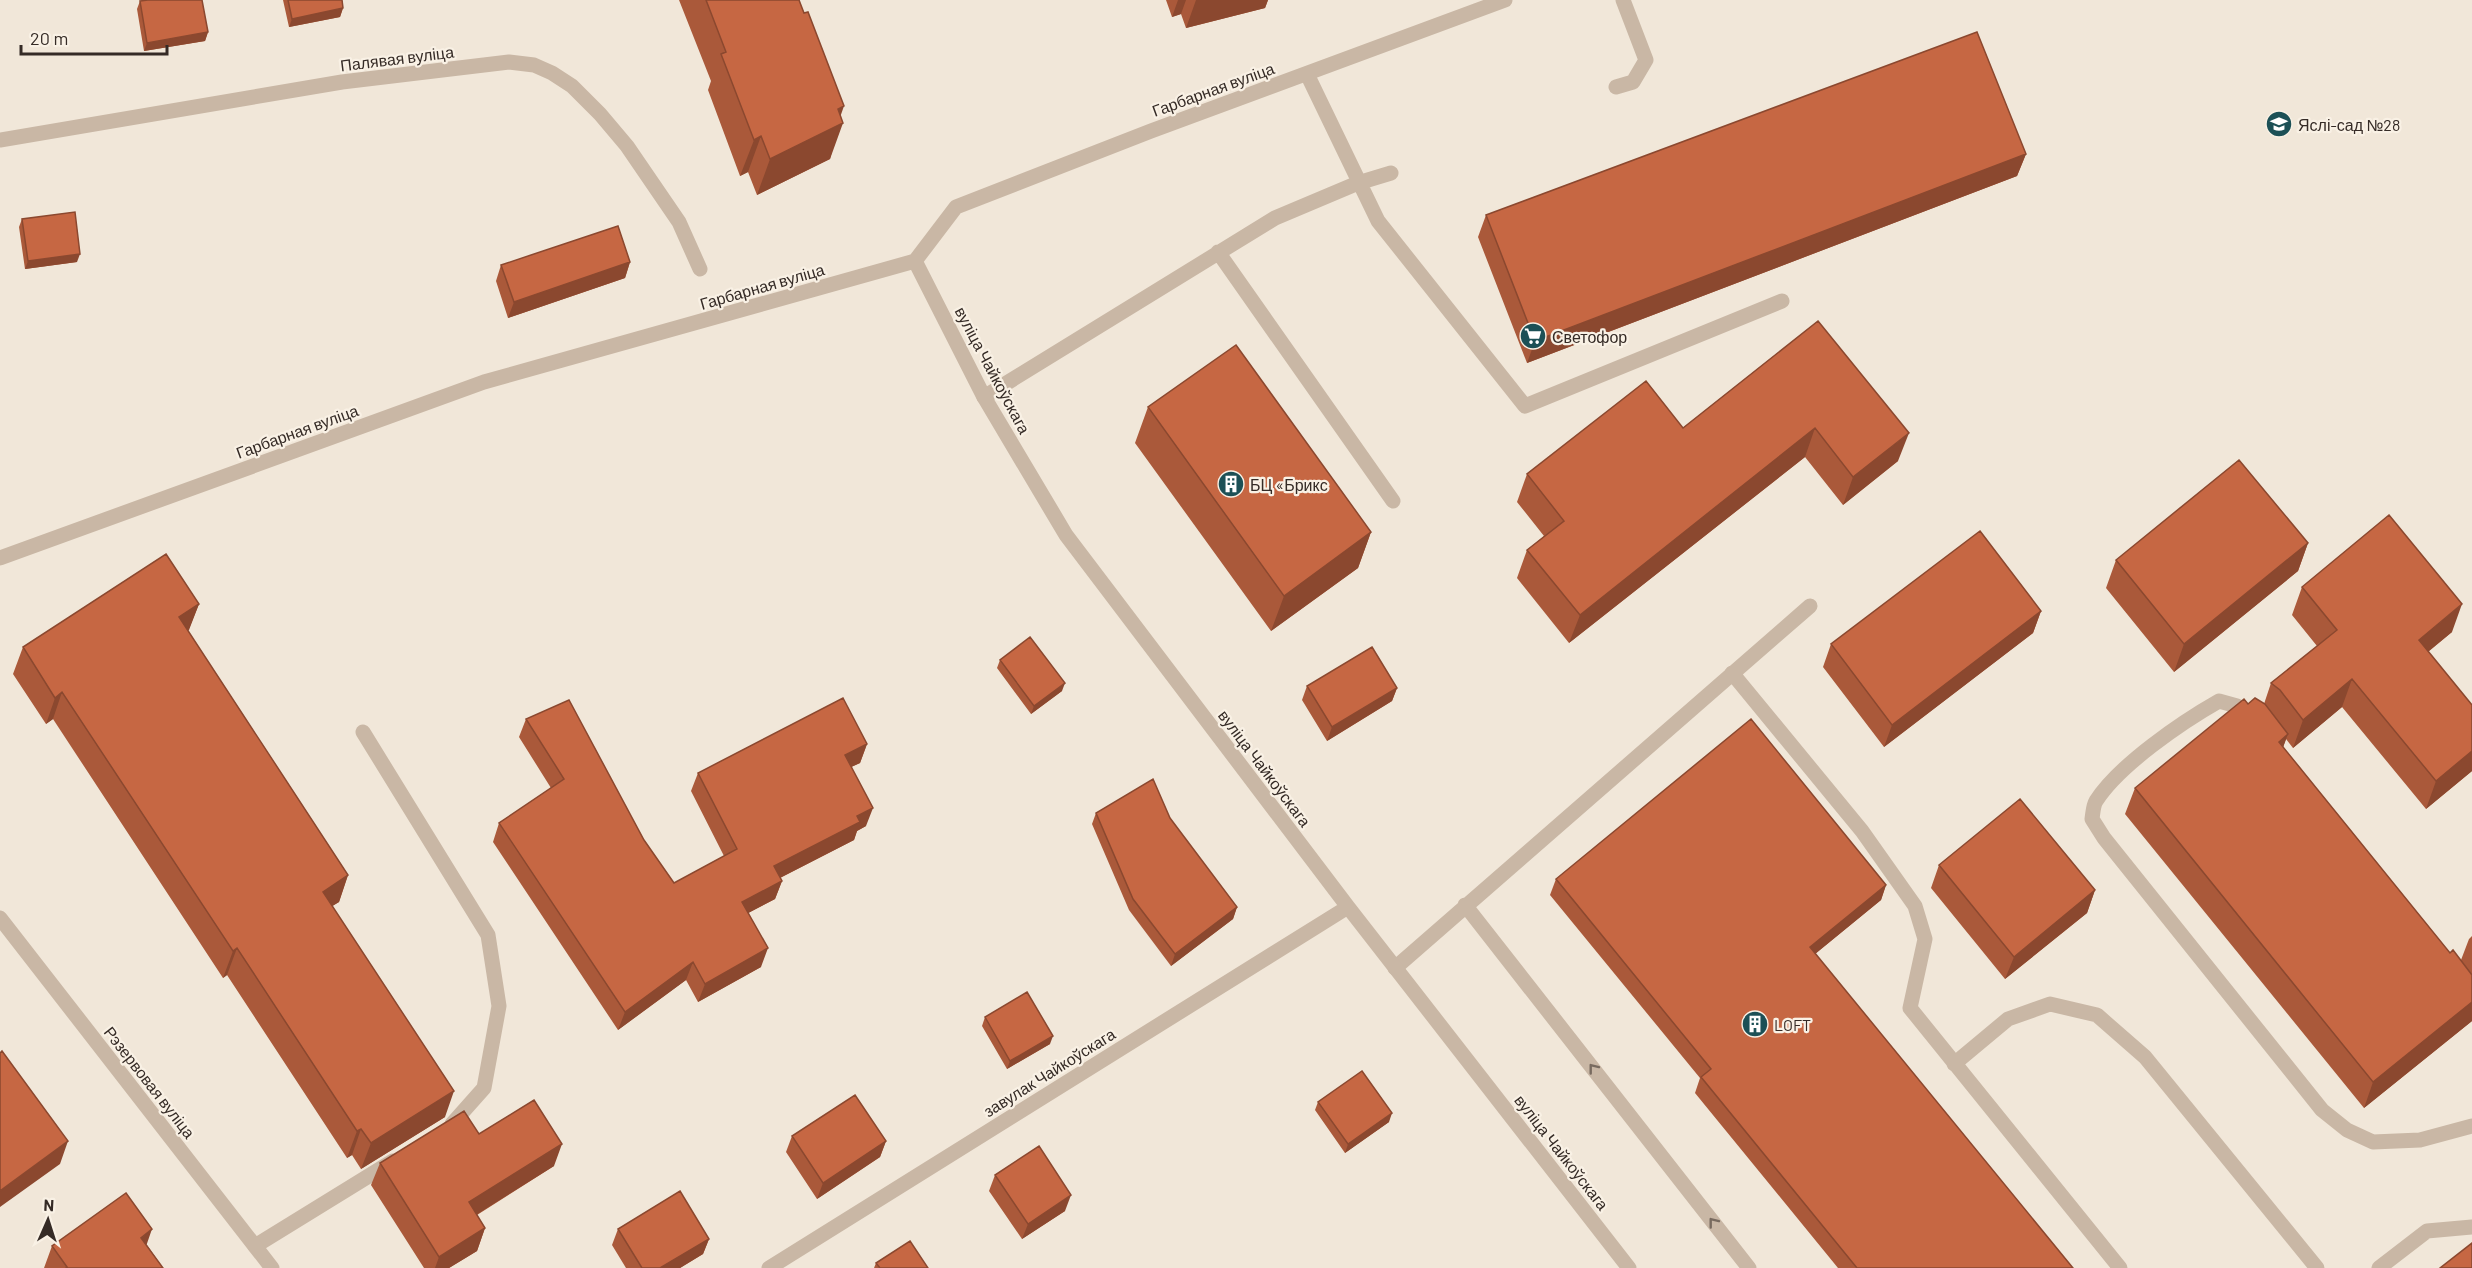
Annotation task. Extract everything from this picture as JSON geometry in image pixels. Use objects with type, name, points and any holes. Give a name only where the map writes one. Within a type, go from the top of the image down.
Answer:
[{"type":"street","name":"Гарбарная вуліца","points":[[0,558],[484,382],[915,261],[956,207],[1151,131],[1505,0]]},
{"type":"street","points":[[1616,87],[1633,82],[1646,60],[1623,0]]},
{"type":"street","name":"Палявая вуліца","points":[[0,140],[342,82],[509,62],[534,65],[572,86],[620,138],[680,222],[700,269]]},
{"type":"street","points":[[1307,74],[1378,222],[1525,406],[1782,301]]},
{"type":"street","points":[[984,397],[1275,218],[1358,183],[1391,173]]},
{"type":"street","points":[[1218,252],[1392,501]]},
{"type":"street","name":"вуліца Чайкоўскага","points":[[915,261],[984,397],[1066,535],[1348,907],[1629,1268]]},
{"type":"street","points":[[1395,968],[1810,606]]},
{"type":"street","points":[[1732,673],[1862,831],[1915,906],[1925,939],[1910,1008],[2120,1268]]},
{"type":"street","points":[[2262,724],[2237,706],[2219,701],[2190,718],[2118,774],[2095,803],[2092,819],[2103,838],[2322,1110],[2347,1130],[2373,1142],[2420,1140],[2472,1126]]},
{"type":"street","points":[[363,732],[488,936],[499,1006],[484,1088],[454,1123],[434,1135]]},
{"type":"street","points":[[1465,905],[1749,1268]]},
{"type":"street","name":"завулак Чайкоўскага","points":[[769,1268],[1348,907]]},
{"type":"street","name":"Рэзервовая вуліца","points":[[0,918],[273,1268]]},
{"type":"street","points":[[1953,1064],[2008,1019],[2050,1004],[2097,1015],[2145,1057],[2318,1268]]},
{"type":"street","points":[[255,1246],[404,1154]]},
{"type":"street","points":[[2379,1268],[2427,1231],[2472,1227]]},
{"type":"building","points":[[202,0],[208,32],[147,43],[140,1]]},
{"type":"building","points":[[288,0],[342,0],[343,8],[292,19]]},
{"type":"building","points":[[706,0],[799,0],[804,13],[808,12],[844,106],[838,109],[843,123],[770,159],[761,136],[754,140],[721,54],[726,52]]},
{"type":"building","points":[[1977,32],[2026,154],[1535,341],[1486,215]]},
{"type":"building","points":[[75,212],[80,254],[28,261],[22,219]]},
{"type":"building","points":[[618,226],[630,262],[514,302],[501,265]]},
{"type":"building","points":[[1818,321],[1909,433],[1853,477],[1815,428],[1580,615],[1527,550],[1564,521],[1527,474],[1646,381],[1683,428]]},
{"type":"building","name":"БЦ «Брикс","points":[[1236,345],[1371,532],[1284,596],[1148,407]]},
{"type":"building","points":[[2239,460],[2308,543],[2184,644],[2116,560]]},
{"type":"building","points":[[2389,515],[2462,604],[2419,640],[2472,705],[2472,751],[2436,781],[2352,679],[2303,720],[2280,690],[2271,683],[2337,630],[2302,587]]},
{"type":"building","points":[[1980,531],[2041,611],[1892,725],[1831,644]]},
{"type":"building","points":[[166,554],[199,604],[179,617],[348,875],[323,892],[454,1091],[371,1143],[361,1129],[357,1131],[237,948],[233,951],[62,692],[55,698],[23,647]]},
{"type":"building","points":[[1030,637],[1065,683],[1034,706],[1000,660]]},
{"type":"building","points":[[1372,647],[1397,688],[1332,727],[1307,686]]},
{"type":"building","points":[[843,698],[867,744],[845,755],[873,808],[857,816],[860,822],[774,866],[782,881],[742,902],[768,948],[705,984],[693,962],[625,1012],[499,823],[564,779],[526,719],[569,700],[644,840],[674,883],[737,849],[698,773]]},
{"type":"building","points":[[2255,698],[2265,704],[2288,734],[2279,742],[2450,953],[2453,950],[2472,975],[2472,1002],[2373,1082],[2135,788],[2244,699],[2248,704]]},
{"type":"building","name":"LOFT","points":[[1751,719],[1886,885],[1810,947],[2073,1268],[1857,1268],[1701,1077],[1711,1069],[1556,879]]},
{"type":"building","points":[[1153,779],[1170,818],[1237,907],[1175,954],[1133,899],[1096,813]]},
{"type":"building","points":[[2020,799],[2095,890],[2014,957],[1939,865]]},
{"type":"building","points":[[1027,992],[1053,1036],[1010,1061],[985,1017]]},
{"type":"building","points":[[2,1051],[68,1141],[0,1191],[0,1053]]},
{"type":"building","points":[[1362,1071],[1392,1113],[1348,1144],[1318,1102]]},
{"type":"building","points":[[855,1095],[886,1141],[823,1183],[792,1136]]},
{"type":"building","points":[[534,1100],[562,1144],[469,1202],[485,1228],[439,1257],[380,1163],[464,1111],[479,1134]]},
{"type":"building","points":[[1039,1146],[1071,1195],[1028,1224],[995,1175]]},
{"type":"building","points":[[680,1191],[709,1239],[660,1268],[642,1268],[618,1229]]},
{"type":"building","points":[[126,1193],[152,1229],[141,1238],[163,1268],[66,1268],[52,1246]]},
{"type":"building","points":[[910,1241],[928,1268],[880,1268],[876,1263]]},
{"type":"building","points":[[2472,1243],[2472,1268],[2440,1268]]},
{"type":"place","name":"Яслі-сад №28","points":[[2279,124]]},
{"type":"place","name":"Светофор","points":[[1533,336]]},
{"type":"place","name":"БЦ «Брикс","points":[[1231,484]]},
{"type":"place","name":"LOFT","points":[[1755,1024]]}]
